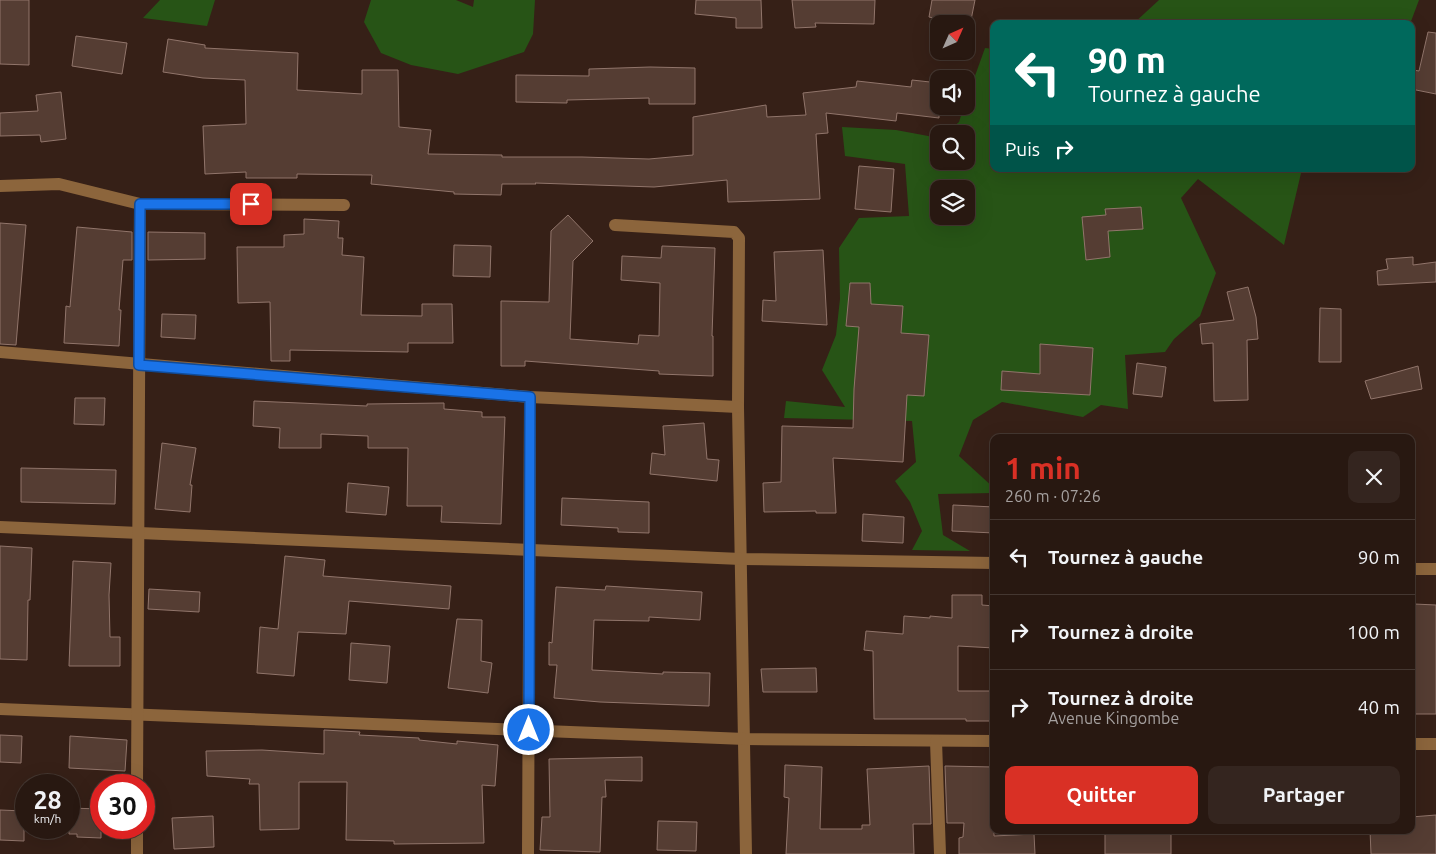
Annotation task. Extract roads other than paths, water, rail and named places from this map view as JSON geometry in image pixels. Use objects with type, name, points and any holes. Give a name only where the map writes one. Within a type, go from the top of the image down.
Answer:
[{"type":"street","points":[[0,186],[59,184],[140,204],[344,205]]},
{"type":"street","points":[[137,774],[140,204]]},
{"type":"street","points":[[615,225],[734,232],[739,238],[738,407],[746,854]]},
{"type":"street","points":[[0,352],[530,397],[738,407]]},
{"type":"street","points":[[528,854],[530,397]]},
{"type":"street","points":[[0,527],[741,559],[990,563]]},
{"type":"street","points":[[1415,569],[1436,569]]},
{"type":"street","points":[[0,709],[745,739],[990,741]]},
{"type":"street","points":[[936,741],[940,854]]},
{"type":"street","points":[[1415,744],[1436,744]]},
{"type":"street","points":[[137,839],[137,854]]}]
